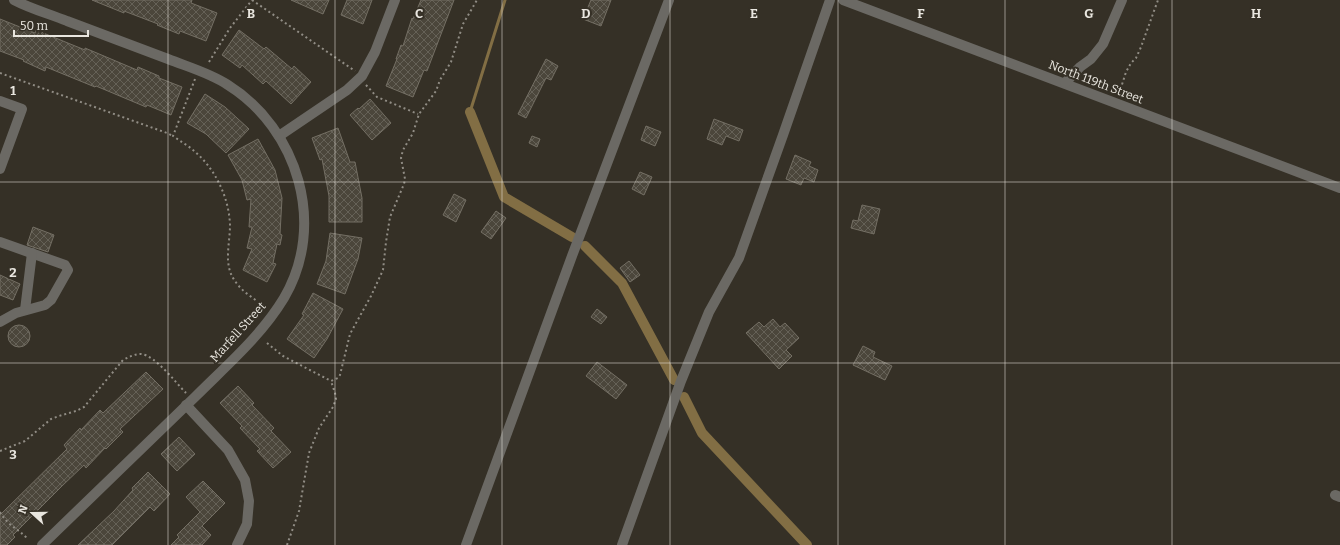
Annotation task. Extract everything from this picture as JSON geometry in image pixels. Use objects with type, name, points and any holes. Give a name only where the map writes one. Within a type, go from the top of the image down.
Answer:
[{"type":"street","name":"Marfell Street","points":[[14,0],[213,77],[229,86],[257,108],[288,150],[299,181],[304,206],[304,230],[301,253],[294,276],[284,297],[269,320],[249,343],[186,406],[42,545]]},
{"type":"street","points":[[279,136],[347,90],[362,76],[375,52],[395,0]]},
{"type":"street","points":[[466,545],[572,256],[669,0]]},
{"type":"street","points":[[622,545],[681,381],[709,312],[739,258],[830,0]]},
{"type":"street","name":"North 119th Street","points":[[843,0],[1340,188]]},
{"type":"street","points":[[1065,83],[1098,51],[1103,44],[1122,0]]},
{"type":"street","points":[[0,100],[22,109],[0,169]]},
{"type":"street","points":[[0,242],[65,265],[68,270],[51,300],[44,305],[16,313],[0,322]]},
{"type":"street","points":[[25,310],[32,253]]},
{"type":"street","points":[[186,406],[228,450],[245,480],[249,502],[247,524],[237,545]]},
{"type":"path","points":[[209,62],[230,28],[252,0],[351,68]]},
{"type":"path","points":[[331,381],[338,378],[342,372],[350,334],[378,283],[383,270],[390,216],[405,179],[401,158],[402,150],[413,133],[419,114],[436,91],[440,80],[451,62],[463,24],[477,0]]},
{"type":"path","points":[[1116,103],[1126,72],[1130,63],[1136,58],[1141,47],[1158,0]]},
{"type":"path","points":[[0,73],[167,133],[194,151],[215,174],[224,196],[230,224],[228,259],[229,271],[234,281],[241,289],[265,306]]},
{"type":"path","points":[[173,136],[195,78]]},
{"type":"path","points":[[367,87],[377,97],[419,114]]},
{"type":"path","points":[[267,343],[283,356],[331,381],[336,399],[319,428],[309,453],[299,511],[286,545]]},
{"type":"path","points":[[0,451],[25,441],[51,419],[84,407],[123,360],[132,355],[140,354],[150,358],[157,363],[187,394]]},
{"type":"path","points":[[0,512],[7,523],[20,531],[28,539]]},
{"type":"building","points":[[92,0],[192,0],[191,3],[217,13],[206,41],[180,31],[179,34],[157,25],[158,24],[124,11],[124,13]]},
{"type":"building","points":[[291,0],[329,0],[323,14]]},
{"type":"building","points":[[347,0],[372,0],[363,24],[341,15]]},
{"type":"building","points":[[421,0],[454,0],[427,71],[424,70],[413,97],[386,86],[401,45],[403,46],[412,18],[413,19]]},
{"type":"building","points":[[591,0],[611,0],[601,26],[583,19]]},
{"type":"building","points":[[0,19],[35,33],[36,30],[85,50],[85,48],[137,70],[138,67],[159,76],[159,78],[182,87],[171,115],[147,105],[146,107],[46,67],[45,71],[23,61],[24,60],[0,51]]},
{"type":"building","points":[[239,30],[264,49],[266,47],[292,69],[294,66],[311,82],[291,104],[266,81],[263,84],[242,65],[240,68],[222,55]]},
{"type":"building","points":[[546,59],[558,66],[551,80],[546,78],[526,118],[518,114]]},
{"type":"building","points":[[205,94],[225,107],[249,129],[226,153],[206,134],[187,123]]},
{"type":"building","points":[[370,99],[391,123],[372,140],[350,115]]},
{"type":"building","points":[[714,119],[743,130],[739,141],[726,136],[722,145],[707,139]]},
{"type":"building","points":[[646,126],[661,132],[655,146],[641,140]]},
{"type":"building","points":[[338,128],[350,162],[355,162],[362,198],[362,222],[329,222],[329,196],[322,159],[320,160],[312,138]]},
{"type":"building","points":[[532,136],[540,139],[537,147],[529,143]]},
{"type":"building","points":[[258,139],[275,170],[282,198],[280,234],[282,235],[280,245],[277,244],[273,263],[276,264],[267,282],[243,270],[252,249],[247,248],[252,227],[249,227],[251,199],[247,200],[242,180],[228,155]]},
{"type":"building","points":[[795,155],[811,162],[809,166],[818,170],[814,182],[804,178],[801,185],[786,179]]},
{"type":"building","points":[[640,172],[652,177],[644,195],[632,189]]},
{"type":"building","points":[[454,194],[466,200],[456,222],[443,215]]},
{"type":"building","points":[[862,205],[880,209],[874,234],[851,228],[853,220],[858,221]]},
{"type":"building","points":[[496,211],[506,218],[491,239],[481,232]]},
{"type":"building","points":[[33,227],[54,235],[48,252],[27,245]]},
{"type":"building","points":[[330,233],[362,238],[358,259],[345,294],[317,284],[326,261]]},
{"type":"building","points":[[629,261],[640,275],[630,282],[620,268]]},
{"type":"building","points":[[0,275],[20,284],[13,300],[0,295]]},
{"type":"building","points":[[313,293],[343,309],[327,339],[314,358],[287,339],[304,315],[302,314]]},
{"type":"building","points":[[597,309],[607,317],[601,324],[591,317]]},
{"type":"building","points":[[773,319],[780,327],[785,323],[799,338],[786,350],[792,356],[779,369],[746,333],[759,322],[764,327]]},
{"type":"building","points":[[19,325],[27,328],[30,336],[27,344],[19,347],[11,344],[8,336],[11,328]]},
{"type":"building","points":[[863,346],[875,352],[873,357],[892,366],[885,380],[853,365]]},
{"type":"building","points":[[597,362],[627,385],[616,399],[586,376]]},
{"type":"building","points":[[146,372],[163,389],[120,429],[123,432],[106,449],[105,448],[86,468],[84,465],[13,535],[15,537],[7,545],[0,545],[0,515],[67,449],[64,445],[80,428],[81,430],[100,410],[103,413]]},
{"type":"building","points":[[238,386],[254,403],[252,405],[274,428],[271,431],[291,452],[273,468],[257,451],[260,449],[240,428],[242,426],[220,403]]},
{"type":"building","points":[[179,437],[195,454],[177,471],[161,454]]},
{"type":"building","points":[[148,472],[170,494],[154,511],[150,507],[112,545],[78,545],[114,511],[133,490],[132,488]]},
{"type":"building","points":[[203,481],[225,503],[202,526],[211,535],[202,545],[171,545],[179,537],[177,535],[200,512],[186,497]]},
{"type":"waterway","points":[[470,112],[505,0]]},
{"type":"waterway","points":[[470,112],[504,197],[572,237]]},
{"type":"waterway","points":[[585,246],[622,283],[674,380]]},
{"type":"waterway","points":[[684,397],[702,433],[807,545]]}]
